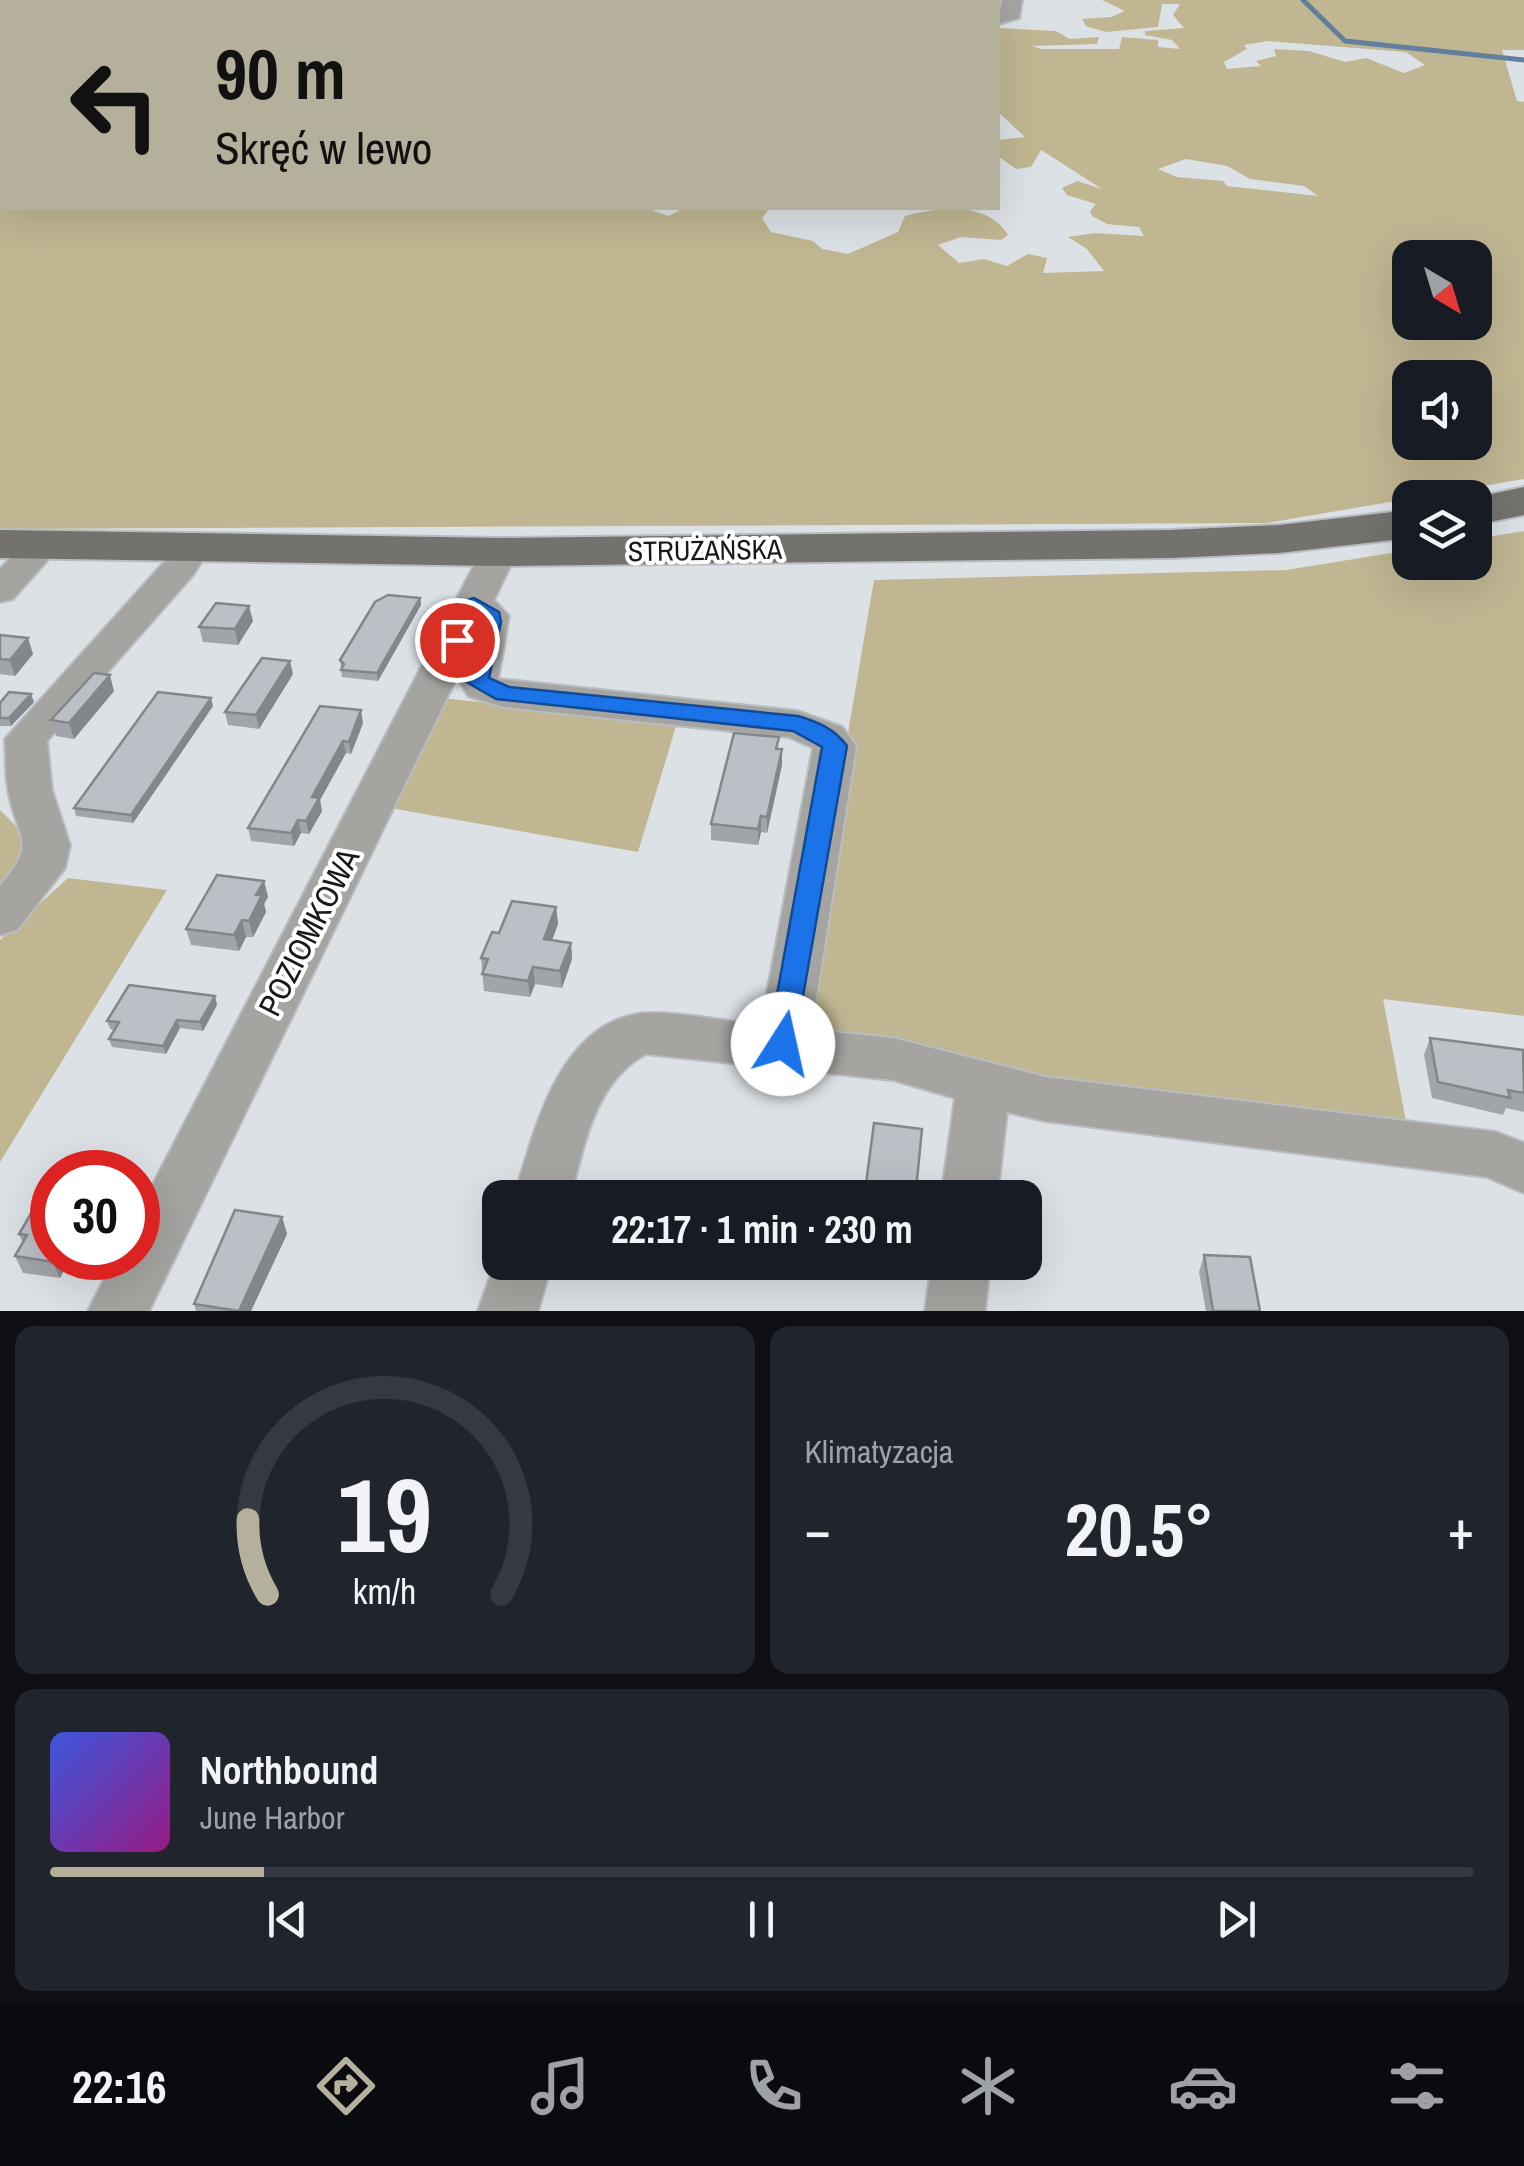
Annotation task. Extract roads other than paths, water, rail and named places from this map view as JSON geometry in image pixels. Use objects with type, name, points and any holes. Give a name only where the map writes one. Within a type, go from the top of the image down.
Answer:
[{"type":"main road","points":[[1492,508],[1524,501]]},
{"type":"main road","name":"STRUŻAŃSKA","points":[[22,544],[499,552],[1172,544],[1279,539],[1392,526]]},
{"type":"street","points":[[1000,17],[1012,14],[1012,0]]},
{"type":"street","points":[[0,591],[22,544]]},
{"type":"street","points":[[0,918],[42,868],[48,845],[30,790],[26,739],[193,548]]},
{"type":"street","name":"POZIOMKOWA","points":[[118,1311],[499,552]]},
{"type":"street","points":[[474,605],[490,616],[476,674],[482,687],[504,694],[798,724],[827,736],[835,746],[783,1044]]},
{"type":"street","points":[[548,1180],[570,1108],[596,1059],[618,1042],[640,1033],[783,1044],[892,1059],[1045,1099],[1496,1155],[1524,1170]]},
{"type":"street","points":[[971,1180],[984,1085]]},
{"type":"street","points":[[508,1311],[517,1280]]},
{"type":"street","points":[[955,1311],[959,1280]]},
{"type":"waterway","points":[[1303,0],[1345,41],[1524,60]]}]
